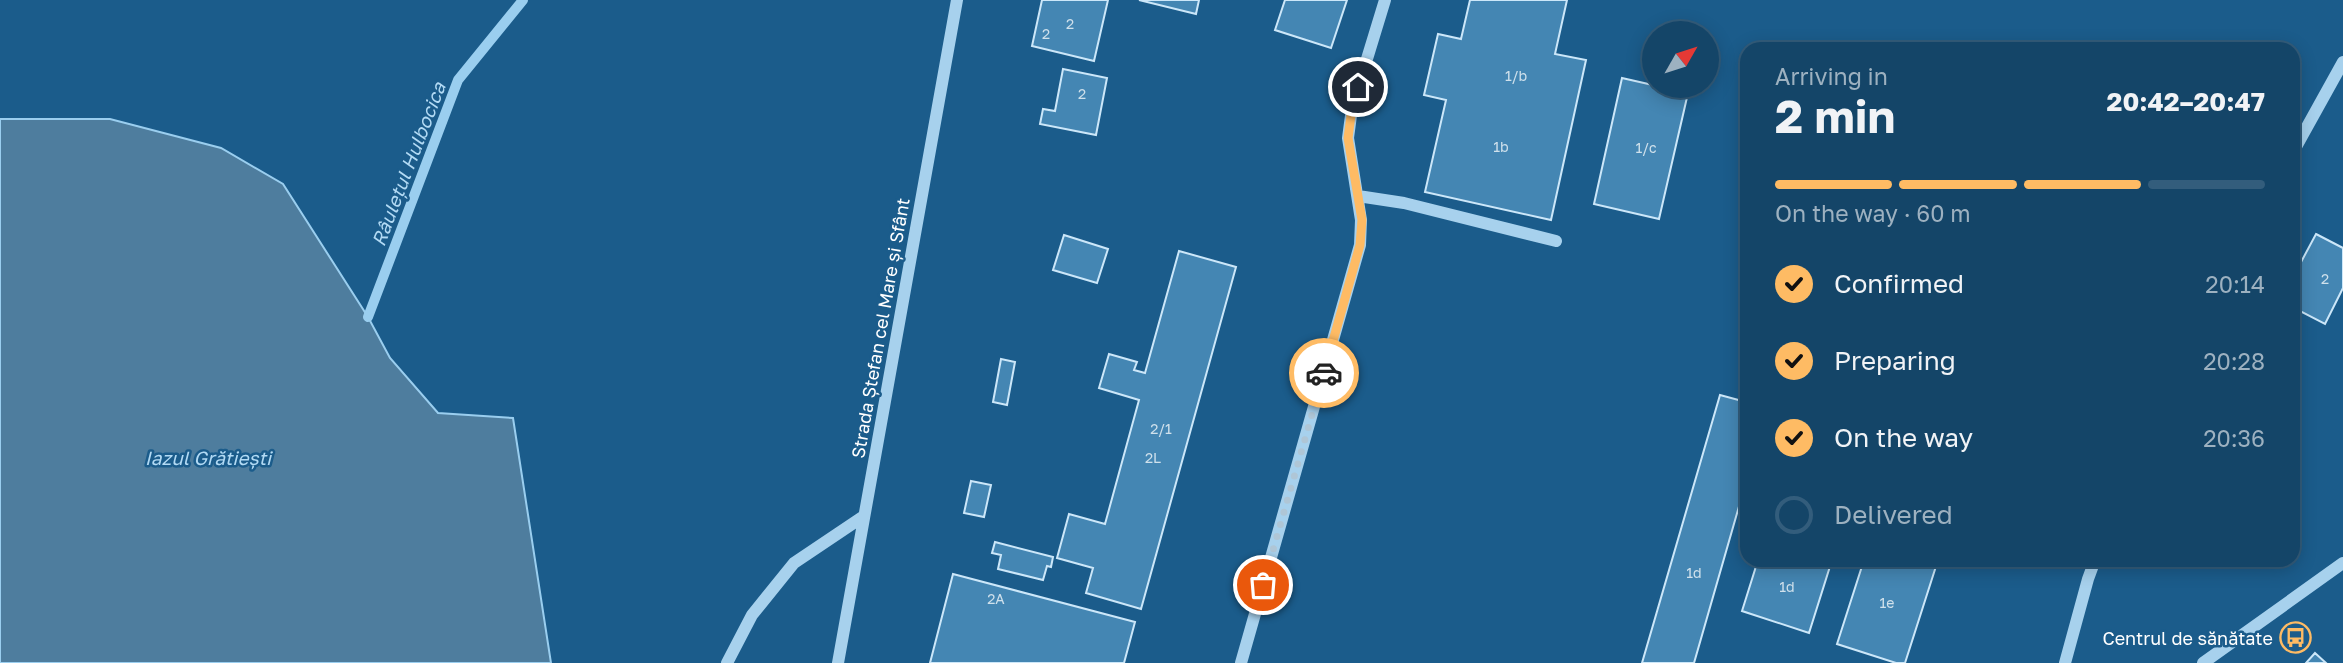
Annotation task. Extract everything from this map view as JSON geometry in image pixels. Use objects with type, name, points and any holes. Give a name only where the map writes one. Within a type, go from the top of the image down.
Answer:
[{"type":"street","name":"Strada Ștefan cel Mare și Sfânt","points":[[838,663],[957,0]]},
{"type":"street","points":[[1241,663],[1360,245],[1362,220],[1349,149],[1350,118],[1385,0]]},
{"type":"street","points":[[2300,140],[2343,62]]},
{"type":"street","points":[[1358,196],[1404,203],[1556,241]]},
{"type":"street","points":[[727,663],[752,615],[793,563],[863,516]]},
{"type":"street","points":[[2203,663],[2343,563]]},
{"type":"street","points":[[2065,663],[2093,567]]},
{"type":"water","name":"Iazul Grătiești","points":[[0,119],[110,119],[221,148],[283,184],[368,317],[390,358],[438,413],[513,418],[551,663],[0,663]]},
{"type":"building","points":[[1042,0],[1108,0],[1094,61],[1032,46]]},
{"type":"building","points":[[1139,0],[1199,0],[1196,14]]},
{"type":"building","points":[[1285,0],[1347,0],[1331,48],[1275,30]]},
{"type":"building","points":[[1470,0],[1567,0],[1555,54],[1586,60],[1551,220],[1425,192],[1446,100],[1424,95],[1438,34],[1461,39]]},
{"type":"building","points":[[1063,69],[1107,78],[1096,135],[1040,124],[1043,109],[1055,111]]},
{"type":"building","points":[[1622,78],[1642,83],[1642,98],[1687,98],[1659,219],[1594,204]]},
{"type":"building","points":[[2316,234],[2343,248],[2343,288],[2325,324],[2300,311],[2300,264]]},
{"type":"building","points":[[1064,235],[1108,249],[1097,283],[1053,270]]},
{"type":"building","points":[[1179,251],[1236,267],[1141,609],[1086,593],[1093,568],[1057,558],[1069,514],[1105,524],[1139,400],[1099,388],[1109,354],[1137,362],[1134,370],[1145,373]]},
{"type":"building","points":[[1001,359],[1015,362],[1007,405],[993,402]]},
{"type":"building","points":[[1720,395],[1740,400],[1740,503],[1694,663],[1642,663]]},
{"type":"building","points":[[971,481],[991,485],[984,517],[964,513]]},
{"type":"building","points":[[995,542],[1053,557],[1051,567],[1047,566],[1043,580],[998,569],[1001,555],[992,553]]},
{"type":"building","points":[[1756,567],[1830,567],[1809,633],[1742,611]]},
{"type":"building","points":[[1862,567],[1936,567],[1905,663],[1896,663],[1837,644]]},
{"type":"building","points":[[953,574],[1135,622],[1124,663],[930,663]]},
{"type":"building","points":[[2315,653],[2326,663],[2306,663]]},
{"type":"waterway","name":"Râulețul Hulbocica","points":[[368,317],[458,80],[523,0]]},
{"type":"way so far","points":[[1263,585],[1324,373]]},
{"type":"place","name":"Centrul de sănătate","points":[[2296,638]]},
{"type":"route","points":[[1324,373],[1360,245],[1362,220],[1348,138],[1358,87]]}]
